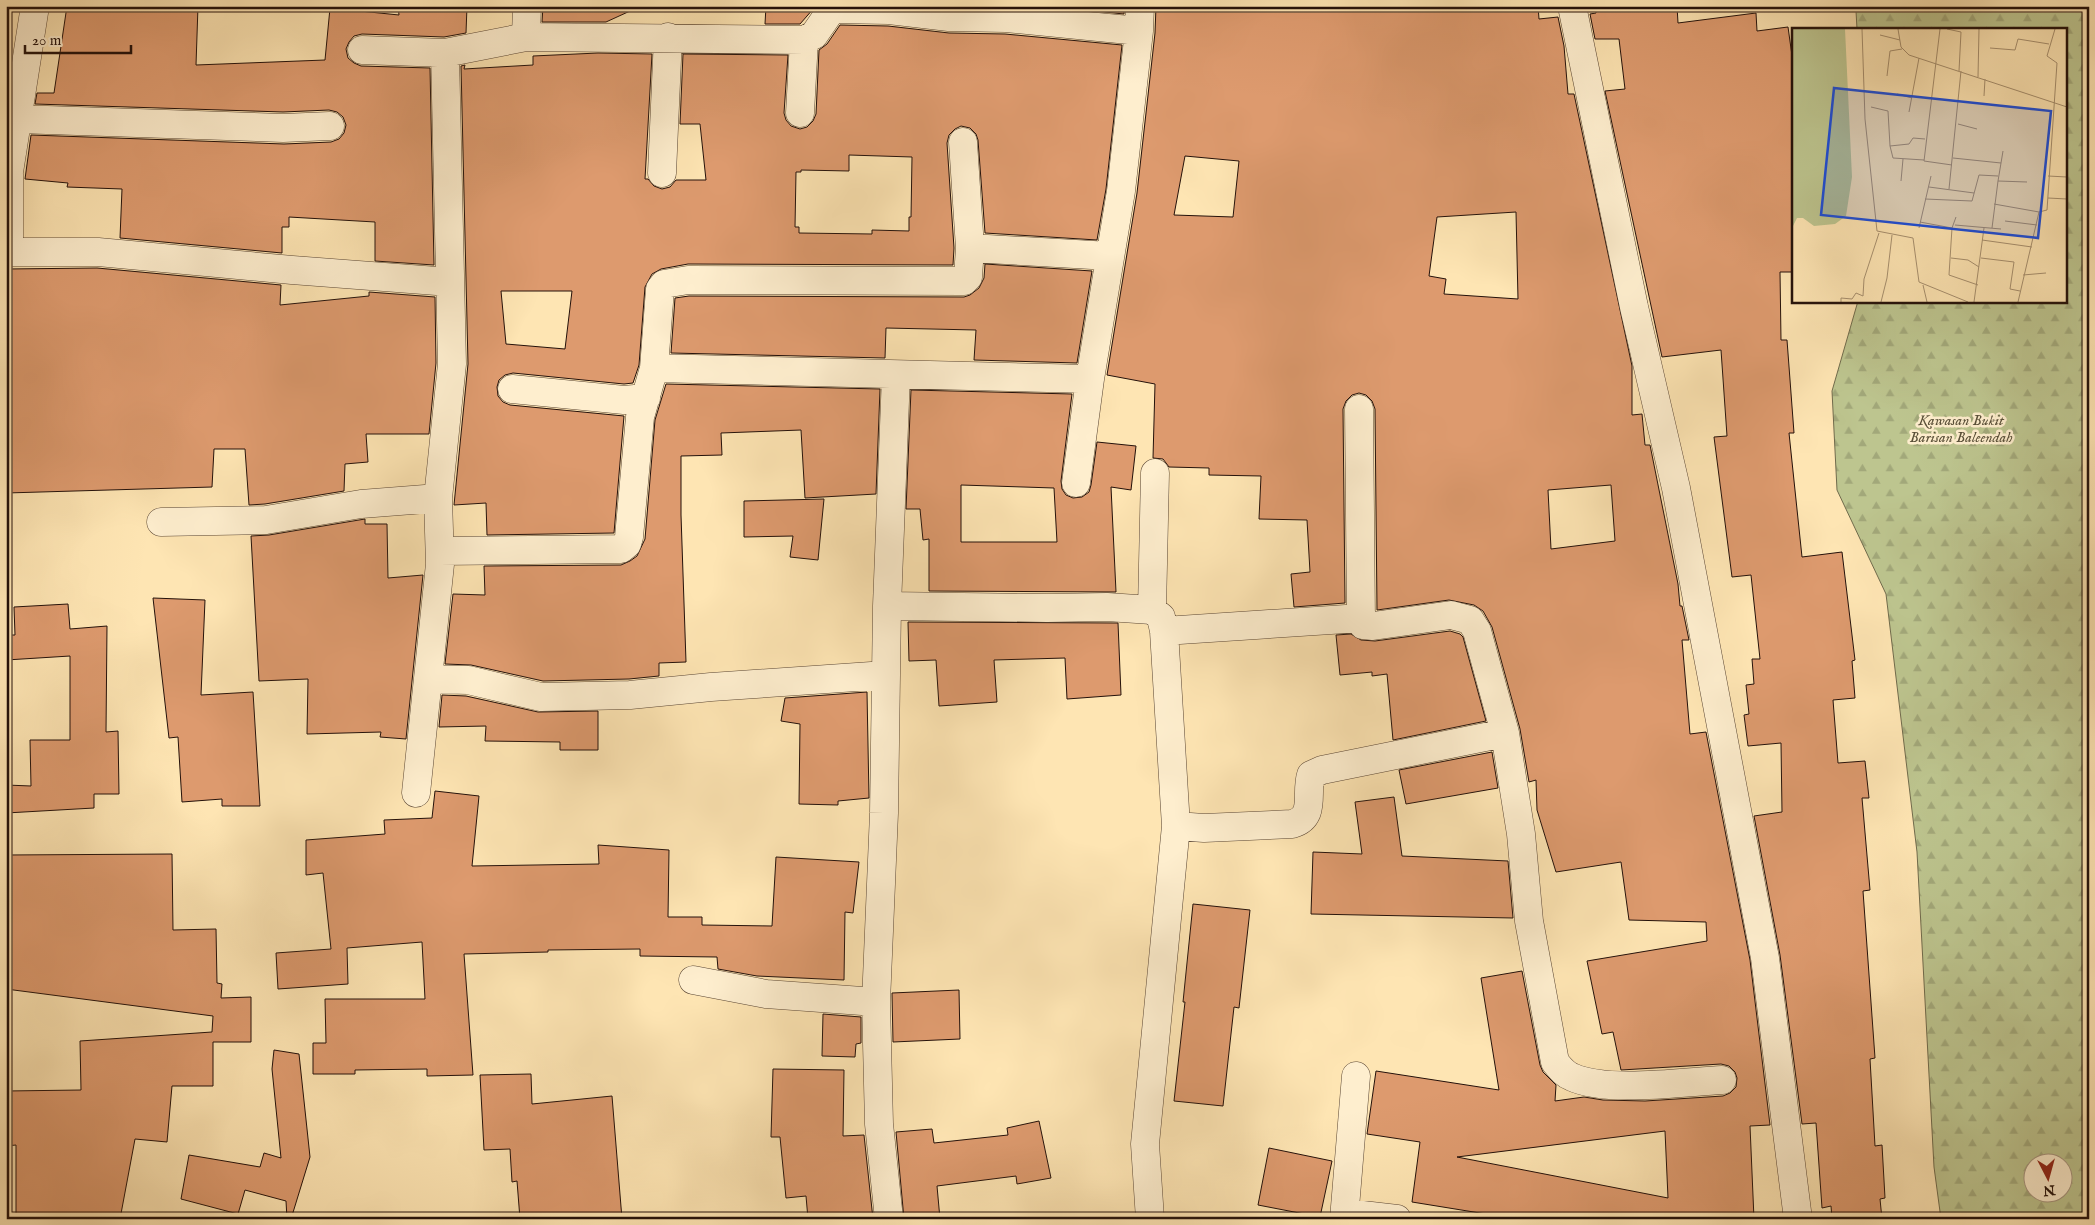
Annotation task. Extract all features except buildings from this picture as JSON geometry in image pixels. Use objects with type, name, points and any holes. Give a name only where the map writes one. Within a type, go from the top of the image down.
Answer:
[{"type":"street","points":[[35,6],[10,172],[7,252],[98,252],[302,271],[450,282]]},
{"type":"street","points":[[526,36],[527,6]]},
{"type":"street","points":[[1572,6],[1634,307],[1676,488],[1764,958],[1798,1219]]},
{"type":"street","points":[[362,50],[445,53],[526,36],[804,40],[814,35],[831,8],[889,10],[949,17],[1139,18],[1120,191],[1090,379],[1076,483]]},
{"type":"street","points":[[662,173],[668,37]]},
{"type":"street","points":[[800,113],[804,40]]},
{"type":"street","points":[[416,794],[437,600],[440,551],[438,498],[452,364],[445,53]]},
{"type":"street","points":[[18,119],[283,128],[330,126]]},
{"type":"street","points":[[440,551],[621,549],[627,544],[629,537],[640,417],[654,368],[658,296],[664,284],[688,280],[964,281],[968,277],[970,248],[964,142]]},
{"type":"street","points":[[970,248],[1110,256]]},
{"type":"street","points":[[654,368],[1090,379]]},
{"type":"street","points":[[889,1219],[879,1124],[876,1002],[884,813],[887,606],[896,375]]},
{"type":"street","points":[[512,389],[624,400],[646,398]]},
{"type":"street","points":[[1359,409],[1361,618],[1363,624],[1373,626],[1451,615],[1470,620],[1477,631],[1505,733],[1521,834],[1530,921],[1555,1062],[1561,1070],[1577,1080],[1618,1086],[1722,1080]]},
{"type":"street","points":[[1150,1219],[1145,1144],[1176,826],[1158,621],[1155,473]]},
{"type":"street","points":[[161,522],[266,520],[361,504],[438,498]]},
{"type":"street","points":[[887,606],[1107,607],[1158,621],[1361,618]]},
{"type":"street","points":[[428,679],[468,680],[541,697],[630,695],[711,687],[886,675]]},
{"type":"street","points":[[1176,826],[1204,828],[1292,824],[1301,821],[1309,805],[1309,782],[1311,775],[1322,770],[1505,733]]},
{"type":"street","points":[[693,980],[766,994],[876,1002]]},
{"type":"street","points":[[1356,1076],[1344,1216],[1397,1219]]},
{"type":"green space","name":"Kawasan Bukit Barisan Baleendah","points":[[1867,6],[2089,6],[2089,1219],[1941,1219],[1934,1167],[1917,852],[1886,594],[1837,490],[1832,391],[1858,302],[2068,302],[2068,28],[1857,28],[1856,11]]}]
